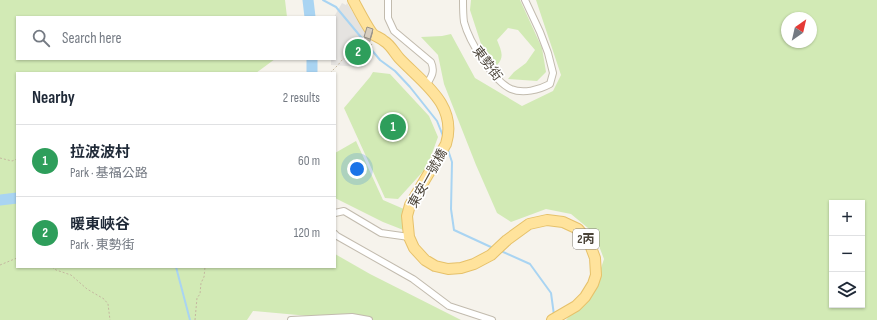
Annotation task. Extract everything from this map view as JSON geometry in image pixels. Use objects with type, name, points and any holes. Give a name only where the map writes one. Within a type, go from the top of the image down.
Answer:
[{"type":"main road","name":"2丙","points":[[353,0],[373,34],[385,41],[400,60],[427,84]]},
{"type":"main road","name":"東安一號橋","points":[[409,237],[407,216],[410,205],[446,144],[448,133],[447,117],[443,105],[427,84]]},
{"type":"main road","name":"2丙","points":[[409,237],[414,248],[425,260],[435,266],[448,269],[461,268],[474,264],[491,255],[507,240],[529,224],[547,220],[563,222],[578,229],[589,242],[595,258],[596,275],[593,284],[585,297],[576,306],[552,320]]},
{"type":"street","points":[[388,0],[388,18],[394,31],[431,62],[434,67],[432,76],[427,84]]},
{"type":"street","name":"東勢街","points":[[463,0],[464,22],[472,43],[503,84],[512,89],[523,91],[541,89],[550,84],[553,73],[548,53],[540,32],[525,0]]},
{"type":"street","points":[[336,213],[344,211],[382,233],[409,237]]},
{"type":"street","points":[[336,235],[413,279],[449,306],[492,320]]},
{"type":"street","points":[[291,320],[352,317],[369,320]]},
{"type":"path","points":[[331,72],[342,60],[364,43],[370,45],[385,41]]},
{"type":"path","points":[[0,158],[12,161],[16,159]]},
{"type":"path","points":[[0,265],[16,258]]},
{"type":"path","points":[[53,268],[71,275],[88,289],[104,299],[108,304],[110,320]]},
{"type":"path","points":[[195,320],[197,298],[200,294],[205,268]]},
{"type":"green space","points":[[0,0],[285,0],[287,16],[16,16],[16,60],[274,60],[257,72],[16,72],[16,268],[336,268],[336,255],[370,274],[461,320],[353,320],[253,311],[247,320],[0,320]]},
{"type":"green space","points":[[471,0],[520,0],[542,48],[546,72],[537,81],[508,79],[514,72],[526,63],[535,50],[518,30],[508,28],[497,40],[502,56],[497,65],[483,50],[470,10]]},
{"type":"green space","points":[[536,0],[877,0],[877,320],[566,320],[585,297],[598,277],[604,259],[594,233],[571,214],[546,209],[511,222],[497,213],[444,84],[438,55],[421,37],[451,34],[475,78],[522,106],[553,91],[561,75]]},
{"type":"green space","points":[[373,72],[390,74],[429,116],[438,137],[427,167],[398,199],[385,198],[344,108]]},
{"type":"green space","points":[[356,141],[383,200],[413,213],[406,231],[383,222],[336,198],[336,152]]},
{"type":"shaded area","points":[[342,3],[346,5],[347,3],[366,30],[363,39],[366,48],[362,67],[331,65],[331,60],[336,60],[336,16],[335,16]]},
{"type":"building","points":[[367,27],[373,29],[370,39],[364,37]]},
{"type":"waterway","points":[[308,0],[310,16]]},
{"type":"waterway","points":[[323,0],[336,7],[380,60],[395,71],[410,87],[437,121],[443,136]]},
{"type":"waterway","points":[[312,60],[312,72]]},
{"type":"waterway","points":[[448,150],[452,162],[451,209],[454,230],[493,248]]},
{"type":"waterway","points":[[0,200],[16,198]]},
{"type":"waterway","points":[[501,251],[530,264],[551,293],[554,315]]},
{"type":"waterway","points":[[176,268],[190,320]]},
{"type":"place","name":"暖東峽谷","points":[[358,52]]},
{"type":"place","name":"拉波波村","points":[[393,127]]}]
